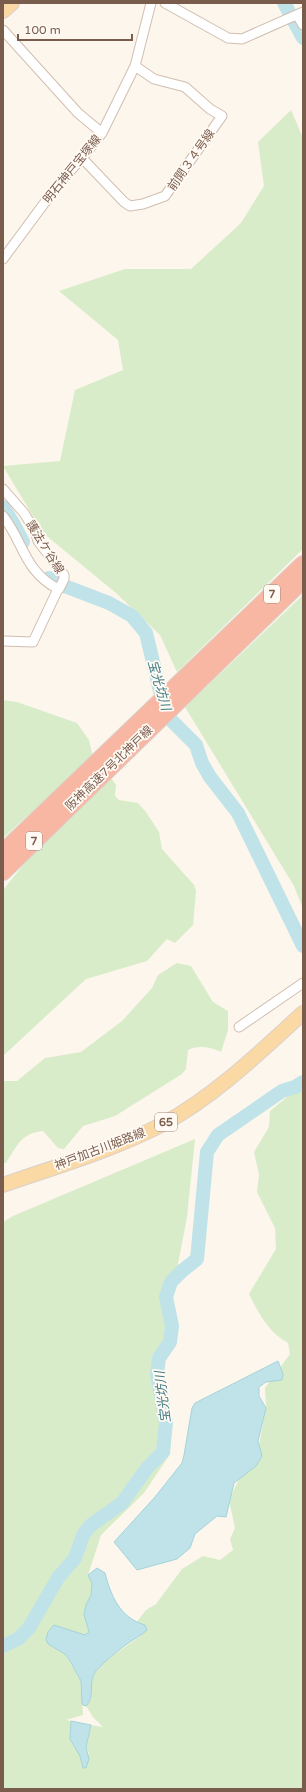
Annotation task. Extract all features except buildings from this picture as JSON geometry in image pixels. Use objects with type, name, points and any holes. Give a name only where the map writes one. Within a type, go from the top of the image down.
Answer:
[{"type":"highway","name":"阪神高速7号北神戸線","points":[[3,872],[61,806],[245,628],[303,564]]},
{"type":"highway","name":"阪神高速7号北神戸線","points":[[245,628],[303,580]]},
{"type":"highway","name":"阪神高速7号北神戸線","points":[[3,852],[61,806]]},
{"type":"main road","points":[[3,10],[12,3]]},
{"type":"main road","name":"神戸加古川姫路線","points":[[3,1186],[132,1138],[166,1122],[206,1097],[256,1056],[303,1013]]},
{"type":"street","name":"明石神戸宝塚線","points":[[3,259],[60,182],[102,133],[135,66],[151,3]]},
{"type":"street","points":[[165,3],[228,38],[242,39],[296,15],[303,25]]},
{"type":"street","points":[[3,30],[78,112],[102,133]]},
{"type":"street","name":"前開３４号線","points":[[82,158],[124,202],[130,206],[143,204],[165,196],[222,116],[210,109],[184,87],[154,79],[135,66]]},
{"type":"street","name":"護法ケ谷線","points":[[3,489],[24,513],[35,531],[38,541],[64,575],[64,579],[58,589]]},
{"type":"street","points":[[3,516],[29,564],[50,585],[58,589],[33,642],[3,641]]},
{"type":"street","points":[[239,1027],[303,983]]},
{"type":"green space","points":[[291,110],[303,138],[303,549],[177,672],[160,635],[116,593],[43,533],[3,466],[60,461],[75,390],[123,370],[118,340],[59,291],[125,269],[191,269],[241,223],[264,186],[258,142]]},
{"type":"green space","points":[[303,595],[303,909],[294,886],[185,707]]},
{"type":"green space","points":[[3,700],[17,702],[77,723],[89,740],[93,757],[3,838]]},
{"type":"green space","points":[[111,778],[116,785],[115,796],[119,800],[138,803],[146,812],[159,832],[162,849],[194,885],[196,891],[193,925],[175,943],[167,939],[147,961],[86,979],[3,1056],[3,890],[29,858]]},
{"type":"green space","points":[[177,963],[191,966],[213,1002],[228,1011],[228,1030],[221,1052],[204,1047],[188,1050],[186,1069],[182,1074],[115,1116],[83,1126],[64,1149],[58,1148],[43,1131],[36,1132],[29,1134],[20,1141],[6,1163],[3,1163],[3,1081],[17,1081],[45,1058],[81,1052],[122,1021],[152,988],[158,975]]},
{"type":"green space","points":[[303,1084],[303,1789],[3,1789],[3,1222],[13,1216],[195,1139],[187,1217],[177,1269],[164,1305],[167,1340],[159,1376],[171,1434],[170,1454],[144,1493],[101,1535],[88,1575],[92,1583],[91,1595],[86,1605],[84,1614],[89,1632],[85,1635],[67,1631],[60,1626],[48,1644],[65,1654],[81,1681],[83,1715],[66,1720],[71,1721],[70,1739],[80,1756],[83,1768],[89,1753],[86,1747],[91,1725],[103,1727],[93,1717],[86,1706],[91,1699],[91,1682],[95,1673],[109,1658],[141,1636],[145,1625],[136,1623],[146,1610],[156,1604],[182,1569],[203,1556],[220,1560],[233,1550],[230,1539],[235,1528],[229,1500],[239,1479],[256,1463],[266,1406],[265,1388],[290,1354],[288,1343],[275,1334],[265,1322],[249,1294],[276,1249],[275,1228],[257,1192],[259,1175],[254,1152],[269,1127],[270,1111]]},
{"type":"water","points":[[278,1361],[283,1374],[282,1380],[266,1382],[259,1387],[259,1396],[266,1408],[258,1441],[262,1456],[256,1466],[234,1483],[226,1517],[217,1516],[195,1534],[190,1548],[177,1559],[137,1570],[114,1542],[155,1497],[182,1463],[192,1408],[195,1403]]},
{"type":"water","points":[[97,1568],[105,1573],[110,1590],[123,1612],[136,1622],[145,1625],[147,1630],[115,1653],[96,1671],[92,1680],[91,1698],[86,1706],[82,1703],[81,1681],[70,1661],[65,1654],[48,1644],[46,1639],[48,1632],[54,1625],[85,1635],[89,1632],[84,1614],[86,1605],[91,1595],[92,1583],[88,1575]]},
{"type":"water","points":[[71,1721],[91,1725],[86,1747],[89,1759],[86,1768],[83,1768],[80,1756],[70,1739]]},
{"type":"waterway","points":[[284,3],[303,38]]},
{"type":"waterway","name":"宝光坊川","points":[[3,507],[23,542]]},
{"type":"waterway","name":"宝光坊川","points":[[49,578],[54,582],[109,603],[132,616],[146,633],[160,691],[171,720],[196,745],[202,763],[210,777],[238,813],[303,946]]},
{"type":"waterway","name":"宝光坊川","points":[[3,1646],[18,1639],[29,1628],[58,1578],[75,1558],[83,1535],[91,1525],[122,1503],[147,1468],[163,1452],[166,1423],[157,1374],[159,1358],[170,1342],[172,1326],[166,1297],[171,1282],[197,1259],[207,1152],[218,1135],[282,1091],[295,1087],[303,1082]]}]
